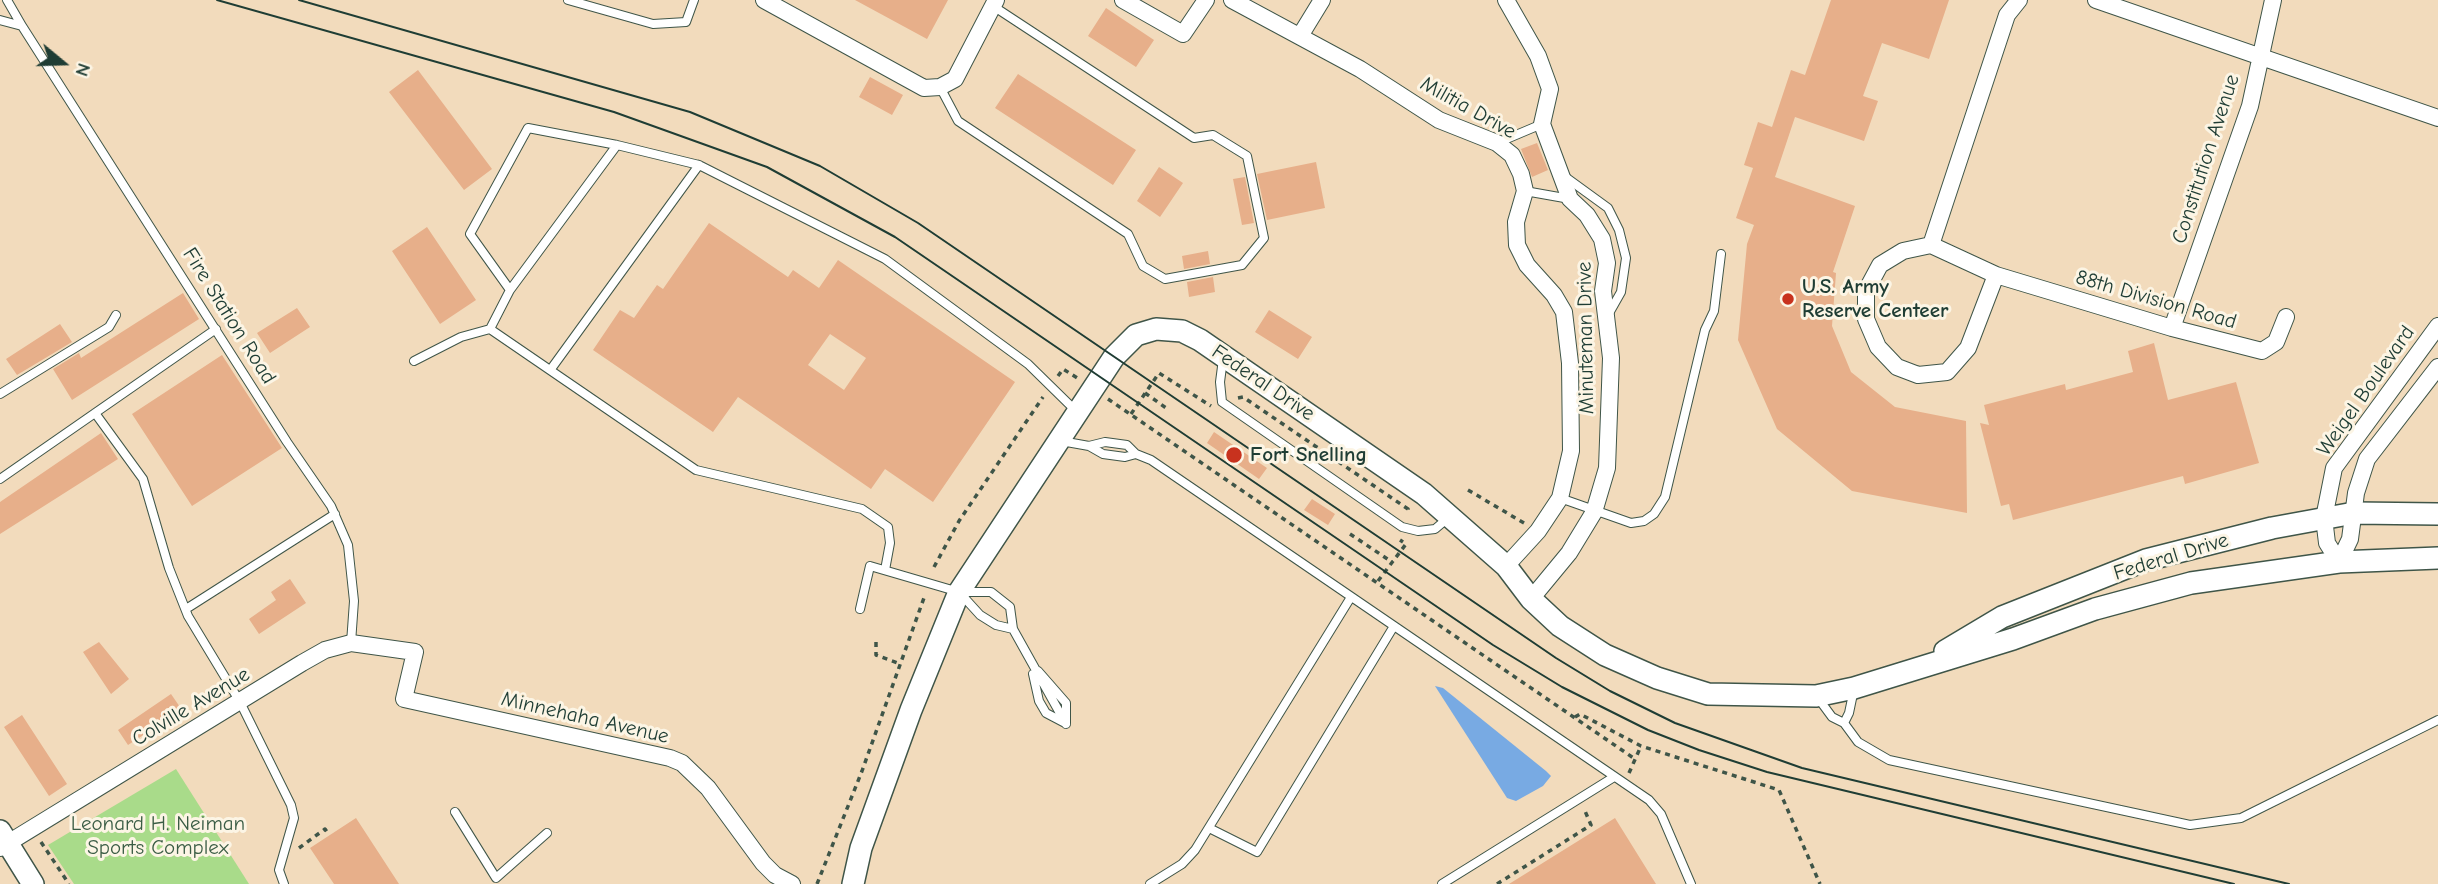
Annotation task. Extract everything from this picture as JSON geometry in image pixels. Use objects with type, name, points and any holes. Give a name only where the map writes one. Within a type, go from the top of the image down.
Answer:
[{"type":"street","points":[[764,0],[924,88],[940,87],[955,79],[995,3]]},
{"type":"street","points":[[1124,0],[1183,34],[1206,0]]},
{"type":"street","name":"Militia Drive","points":[[1232,0],[1360,69],[1439,120],[1497,143],[1512,155],[1525,191]]},
{"type":"street","points":[[1300,36],[1322,0]]},
{"type":"street","points":[[1506,0],[1538,56],[1550,89],[1542,124]]},
{"type":"street","points":[[1931,245],[2007,15],[2019,0]]},
{"type":"street","points":[[2096,0],[2438,118]]},
{"type":"street","name":"Constitution Avenue","points":[[2172,328],[2250,106],[2273,0]]},
{"type":"street","name":"Minuteman Drive","points":[[1531,599],[1569,553],[1594,512],[1607,468],[1611,358],[1603,290],[1607,263],[1602,239],[1587,215],[1570,199],[1542,124]]},
{"type":"street","points":[[1506,566],[1538,531],[1560,498],[1571,451],[1564,312],[1554,295],[1527,265],[1517,245],[1516,222],[1525,191]]},
{"type":"street","points":[[1931,245],[1996,275],[1968,348],[1947,372],[1918,375],[1896,367],[1878,346],[1866,319],[1866,290],[1880,265],[1903,251],[1931,245]]},
{"type":"street","name":"88th Division Road","points":[[1996,275],[2172,328],[2263,351],[2276,342],[2286,317]]},
{"type":"street","name":"Weigel Boulevard","points":[[2339,562],[2328,543],[2323,518],[2334,468],[2438,326]]},
{"type":"street","name":"Federal Drive","points":[[853,884],[861,848],[911,710],[959,592],[1123,346],[1136,335],[1156,329],[1182,331],[1223,356],[1451,516],[1506,566],[1531,599],[1560,626],[1605,655],[1657,678],[1708,694],[1816,696],[1854,688],[2013,639],[2095,609],[2191,583],[2339,562],[2438,558]]},
{"type":"street","points":[[2339,562],[2350,539],[2367,459],[2438,367]]},
{"type":"street","name":"Federal Drive","points":[[1923,665],[2002,617],[2146,560],[2354,513],[2438,514]]},
{"type":"street","name":"Colville Avenue","points":[[2,840],[32,827],[325,650],[351,643],[415,652]]},
{"type":"street","name":"Minnehaha Avenue","points":[[415,652],[404,699],[670,758],[696,774],[763,863],[775,875],[792,884]]},
{"type":"street","points":[[2,840],[33,884]]},
{"type":"lane","name":"Fire Station Road","points":[[7,0],[335,514],[349,556],[354,601],[351,643]]},
{"type":"lane","points":[[572,1],[653,24],[686,22],[694,0]]},
{"type":"lane","points":[[940,87],[958,121],[1128,234],[1143,266],[1165,279],[1242,265],[1264,238],[1247,156],[1213,135],[1194,138],[995,3]]},
{"type":"lane","points":[[0,20],[22,26]]},
{"type":"lane","points":[[1497,143],[1542,124]]},
{"type":"lane","points":[[510,290],[470,234],[528,128],[617,145],[699,164],[885,259],[1028,363],[1077,412]]},
{"type":"lane","points":[[414,361],[461,337],[490,329],[510,290],[617,145]]},
{"type":"lane","points":[[551,369],[699,164]]},
{"type":"lane","points":[[1561,175],[1608,208],[1619,230],[1626,258],[1621,292],[1606,318]]},
{"type":"lane","points":[[1525,191],[1570,199]]},
{"type":"lane","points":[[1560,498],[1617,520],[1644,521],[1654,514],[1665,497],[1705,330],[1714,311],[1721,254]]},
{"type":"lane","points":[[0,394],[109,327],[116,315]]},
{"type":"lane","points":[[0,479],[216,329]]},
{"type":"lane","points":[[490,329],[696,470],[862,509],[888,527],[890,543],[885,570]]},
{"type":"lane","points":[[1223,356],[1220,382],[1223,402],[1402,527],[1418,531],[1435,529],[1451,516]]},
{"type":"lane","points":[[95,413],[143,479],[169,568],[186,610],[240,702],[291,805],[295,818],[279,870],[284,884]]},
{"type":"lane","points":[[1058,441],[1089,446],[1105,442],[1127,445],[1136,454],[1151,460],[1649,800],[1661,814],[1691,884]]},
{"type":"lane","points":[[2349,445],[2367,459]]},
{"type":"lane","points":[[186,610],[335,514]]},
{"type":"lane","points":[[860,610],[870,566],[959,592],[991,592],[1010,607],[1013,629],[1030,664],[1039,701],[1046,713],[1066,723],[1066,703],[1058,691],[1030,664]]},
{"type":"lane","points":[[959,592],[980,615],[996,625],[1013,629]]},
{"type":"lane","points":[[1150,884],[1182,864],[1209,828],[1351,597]]},
{"type":"lane","points":[[1209,828],[1257,852],[1394,626]]},
{"type":"lane","points":[[1844,723],[1854,688]]},
{"type":"lane","points":[[1816,696],[1832,717],[1844,723],[1858,742],[1889,760],[2190,825],[2241,818],[2438,720]]},
{"type":"lane","points":[[1443,884],[1614,777]]},
{"type":"lane","points":[[455,812],[496,881],[547,833]]},
{"type":"path","points":[[934,567],[959,521],[1063,369],[1079,379]]},
{"type":"path","points":[[1145,394],[1169,410]]},
{"type":"path","points":[[1109,399],[1635,759]]},
{"type":"path","points":[[1468,490],[1538,531]]},
{"type":"path","points":[[1350,534],[1392,562]]},
{"type":"path","points":[[1377,582],[1406,544]]},
{"type":"path","points":[[817,884],[925,595]]},
{"type":"path","points":[[876,642],[876,655],[900,664]]},
{"type":"path","points":[[1574,716],[1580,714],[1641,746],[1779,790],[1821,884]]},
{"type":"path","points":[[1625,784],[1641,746]]},
{"type":"path","points":[[1497,884],[1591,825],[1583,812],[1592,806]]},
{"type":"path","points":[[32,827],[69,884]]},
{"type":"path","points":[[297,853],[301,845],[325,829],[329,835]]},
{"type":"green space","name":"Leonard H. Neiman Sports Complex","points":[[176,769],[249,884],[74,884],[48,845]]},
{"type":"water","points":[[1435,686],[1443,688],[1546,771],[1551,776],[1543,786],[1516,801],[1507,798]]},
{"type":"building","points":[[855,0],[948,0],[927,39]]},
{"type":"building","name":"U.S. Army Reserve Centeer","points":[[1831,0],[1949,0],[1929,59],[1882,43],[1863,96],[1878,101],[1864,141],[1795,117],[1775,177],[1855,206],[1833,272],[1836,273],[1832,326],[1851,372],[1895,407],[1966,421],[1967,513],[1852,491],[1777,429],[1738,340],[1747,244],[1754,225],[1736,218],[1753,168],[1744,165],[1758,122],[1772,127],[1791,70],[1805,75]]},
{"type":"building","points":[[1106,8],[1154,40],[1136,67],[1088,36]]},
{"type":"building","points":[[418,70],[492,169],[464,190],[389,92]]},
{"type":"building","points":[[1018,74],[1136,150],[1113,185],[995,108]]},
{"type":"building","points":[[870,77],[903,95],[892,115],[859,97]]},
{"type":"building","points":[[1537,143],[1548,170],[1532,177],[1521,149]]},
{"type":"building","points":[[1316,162],[1325,208],[1267,220],[1257,174]]},
{"type":"building","points":[[1159,167],[1183,183],[1160,217],[1137,201]]},
{"type":"building","points":[[1245,177],[1254,223],[1242,225],[1233,179]]},
{"type":"building","points":[[709,223],[788,277],[793,270],[819,288],[838,260],[1015,382],[933,502],[885,469],[871,489],[738,397],[713,432],[593,350],[620,310],[634,318],[657,285],[663,289]],"holes":[[[830,334],[866,358],[844,390],[808,365]]]},
{"type":"building","points":[[427,227],[476,300],[440,324],[392,251]]},
{"type":"building","points":[[1208,251],[1210,264],[1184,269],[1182,256]]},
{"type":"building","points":[[1213,277],[1215,292],[1189,297],[1187,282]]},
{"type":"building","points":[[183,293],[199,319],[72,400],[53,369],[79,353],[81,358]]},
{"type":"building","points":[[297,308],[310,327],[270,353],[257,333]]},
{"type":"building","points":[[1269,310],[1312,337],[1298,359],[1255,332]]},
{"type":"building","points":[[60,324],[72,342],[17,375],[6,359]]},
{"type":"building","points":[[2154,343],[2168,400],[2236,382],[2259,463],[2185,484],[2183,476],[2013,520],[2009,504],[2001,506],[1980,423],[1989,425],[1984,405],[2065,384],[2066,390],[2133,372],[2128,351]]},
{"type":"building","points":[[222,355],[282,448],[192,506],[132,414]]},
{"type":"building","points":[[1214,432],[1267,468],[1259,479],[1207,443]]},
{"type":"building","points":[[101,433],[118,459],[0,534],[0,502]]},
{"type":"building","points":[[1312,499],[1335,514],[1328,525],[1304,510]]},
{"type":"building","points":[[290,579],[306,603],[259,634],[249,619],[276,600],[271,592]]},
{"type":"building","points":[[99,642],[129,679],[111,694],[83,652]]},
{"type":"building","points":[[171,694],[182,710],[128,745],[118,730]]},
{"type":"building","points":[[22,715],[67,784],[49,796],[4,727]]},
{"type":"building","points":[[356,818],[399,884],[334,884],[310,848]]},
{"type":"building","points":[[1615,818],[1656,884],[1509,884]]},
{"type":"tram line","points":[[217,0],[614,112],[767,167],[895,237],[1493,645],[1562,687],[1648,730],[1767,772],[2234,884]]},
{"type":"tram line","points":[[299,0],[690,112],[820,166],[918,223],[1556,658],[1610,691],[1675,723],[1802,768],[2289,884]]},
{"type":"place","name":"U.S. Army Reserve Centeer","points":[[1788,299]]},
{"type":"place","name":"Fort Snelling","points":[[1234,455]]}]
